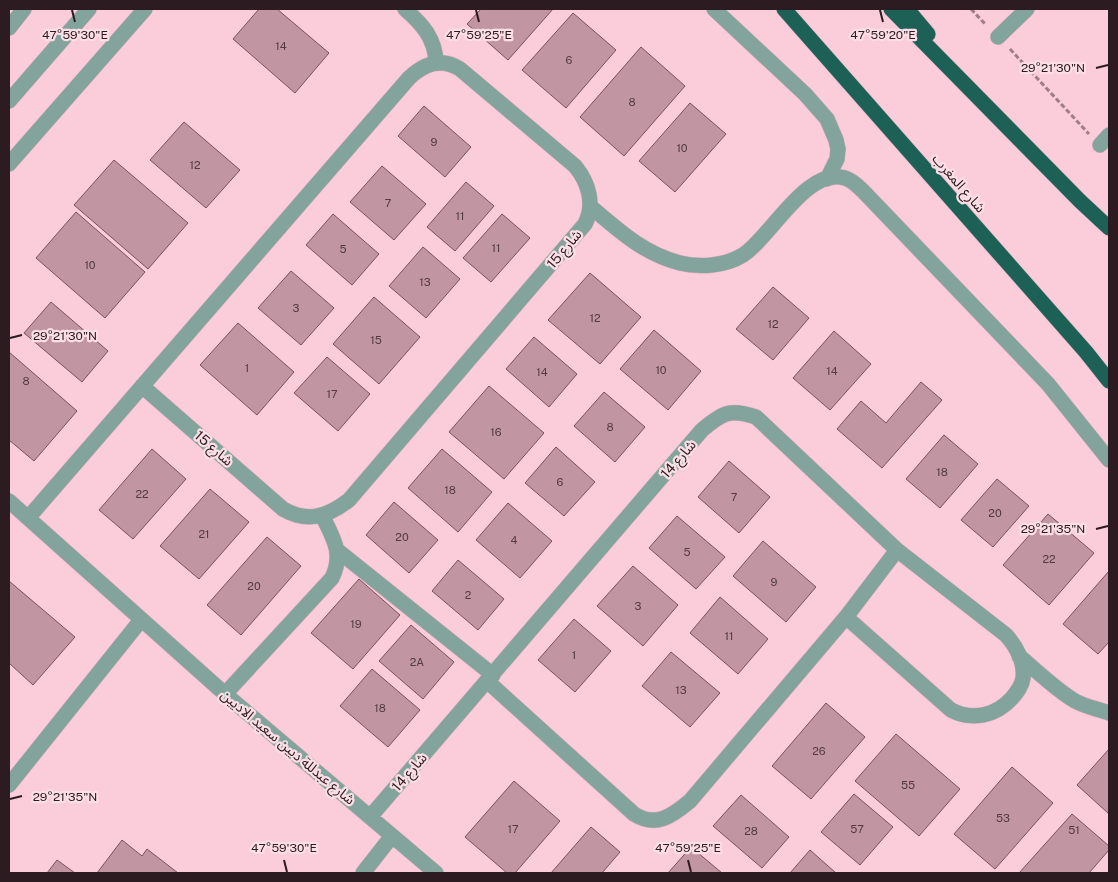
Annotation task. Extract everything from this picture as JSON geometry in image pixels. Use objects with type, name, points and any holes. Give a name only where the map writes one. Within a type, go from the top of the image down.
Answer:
[{"type":"highway","name":"شارع المغرب","points":[[784,9],[1086,352],[1109,381]]},
{"type":"highway","points":[[891,9],[1080,201],[1109,228]]},
{"type":"highway","points":[[908,9],[984,103]]},
{"type":"street","points":[[9,28],[24,9]]},
{"type":"street","points":[[9,101],[89,9]]},
{"type":"street","points":[[9,164],[145,9]]},
{"type":"street","points":[[404,9],[419,21],[427,32],[435,52],[436,62]]},
{"type":"street","points":[[714,9],[805,94],[827,119],[838,149],[837,159],[827,178]]},
{"type":"street","points":[[998,37],[1027,9]]},
{"type":"street","points":[[28,518],[408,78],[421,67],[436,62],[448,63],[460,69],[575,166],[584,178],[591,207],[629,239],[664,258],[682,263],[701,265],[718,264],[736,258],[750,249],[794,200],[811,186],[827,178],[846,178],[863,191],[1048,384],[1109,460]]},
{"type":"street","name":"شارع 15","points":[[142,386],[283,509],[300,517],[322,515],[338,508],[349,500],[585,224],[591,207]]},
{"type":"street","name":"شارع 14","points":[[370,817],[702,430],[724,414],[741,412],[756,417],[897,550],[1006,635],[1016,648],[1019,656],[1023,670],[1022,684],[1007,703],[991,713],[971,716],[959,714],[951,710],[846,618]]},
{"type":"street","name":"شارع عبدللة ديين سعيد الاديين","points":[[9,502],[225,694],[436,873]]},
{"type":"street","points":[[225,694],[332,578],[337,565],[337,550],[322,515]]},
{"type":"street","points":[[337,550],[490,678],[634,814],[654,821],[675,813],[690,801],[846,618],[897,550]]},
{"type":"street","points":[[9,785],[141,620]]},
{"type":"street","points":[[1019,656],[1070,698],[1109,713]]},
{"type":"street","points":[[363,873],[392,836]]},
{"type":"path","points":[[972,9],[998,37],[1104,140]]},
{"type":"building","points":[[259,9],[277,9],[329,53],[295,93],[233,39]]},
{"type":"building","points":[[481,9],[553,9],[508,60],[467,24]]},
{"type":"building","points":[[573,13],[616,50],[566,108],[522,70]]},
{"type":"building","points":[[641,47],[685,86],[624,156],[580,117]]},
{"type":"building","points":[[690,103],[726,134],[675,192],[639,161]]},
{"type":"building","points":[[424,106],[471,147],[445,177],[398,136]]},
{"type":"building","points":[[184,122],[240,170],[206,208],[150,160]]},
{"type":"building","points":[[114,160],[188,223],[148,269],[74,205]]},
{"type":"building","points":[[382,166],[426,204],[394,240],[350,202]]},
{"type":"building","points":[[466,182],[494,206],[455,251],[427,227]]},
{"type":"building","points":[[76,212],[145,272],[105,318],[36,258]]},
{"type":"building","points":[[333,214],[379,254],[352,285],[306,245]]},
{"type":"building","points":[[502,214],[530,238],[491,282],[463,258]]},
{"type":"building","points":[[423,247],[460,279],[426,318],[389,286]]},
{"type":"building","points":[[291,271],[334,308],[301,345],[258,308]]},
{"type":"building","points":[[590,273],[641,317],[600,364],[548,320]]},
{"type":"building","points":[[773,287],[809,318],[773,360],[736,329]]},
{"type":"building","points":[[374,297],[420,337],[379,384],[333,344]]},
{"type":"building","points":[[51,302],[108,351],[82,382],[24,333]]},
{"type":"building","points":[[238,323],[294,372],[257,415],[200,365]]},
{"type":"building","points":[[654,330],[701,371],[668,410],[620,369]]},
{"type":"building","points":[[834,331],[871,364],[830,410],[793,378]]},
{"type":"building","points":[[534,337],[577,374],[549,407],[506,369]]},
{"type":"building","points":[[9,352],[77,411],[34,461],[9,440]]},
{"type":"building","points":[[327,357],[370,394],[338,431],[294,393]]},
{"type":"building","points":[[921,382],[942,400],[882,468],[837,429],[861,401],[886,423]]},
{"type":"building","points":[[489,386],[544,433],[504,479],[449,432]]},
{"type":"building","points":[[604,392],[645,427],[615,462],[574,426]]},
{"type":"building","points":[[944,435],[978,464],[940,508],[906,479]]},
{"type":"building","points":[[556,447],[595,482],[564,516],[525,483]]},
{"type":"building","points":[[152,449],[186,479],[133,539],[99,510]]},
{"type":"building","points":[[442,449],[492,492],[458,532],[408,488]]},
{"type":"building","points":[[729,461],[770,497],[739,533],[698,497]]},
{"type":"building","points":[[997,479],[1029,506],[993,547],[961,520]]},
{"type":"building","points":[[210,489],[249,522],[199,579],[160,546]]},
{"type":"building","points":[[394,502],[438,540],[409,573],[366,535]]},
{"type":"building","points":[[508,503],[552,541],[520,578],[476,540]]},
{"type":"building","points":[[1048,514],[1094,553],[1049,605],[1003,565]]},
{"type":"building","points":[[677,516],[725,557],[696,589],[649,548]]},
{"type":"building","points":[[267,537],[301,566],[241,635],[207,605]]},
{"type":"building","points":[[763,541],[816,587],[786,622],[733,576]]},
{"type":"building","points":[[458,560],[504,599],[478,630],[432,591]]},
{"type":"building","points":[[633,566],[678,605],[643,646],[597,606]]},
{"type":"building","points":[[1109,571],[1109,642],[1098,654],[1063,624]]},
{"type":"building","points":[[359,579],[400,615],[353,669],[311,633]]},
{"type":"building","points":[[9,581],[75,637],[33,685],[9,663]]},
{"type":"building","points":[[720,597],[768,639],[738,674],[690,633]]},
{"type":"building","points":[[574,619],[611,651],[575,692],[538,660]]},
{"type":"building","points":[[411,625],[454,662],[423,699],[379,661]]},
{"type":"building","points":[[671,652],[720,693],[690,727],[642,686]]},
{"type":"building","points":[[372,669],[420,710],[388,747],[340,706]]},
{"type":"building","points":[[826,703],[865,737],[811,799],[772,766]]},
{"type":"building","points":[[896,734],[960,789],[919,836],[855,781]]},
{"type":"building","points":[[1109,749],[1109,814],[1077,785]]},
{"type":"building","points":[[1012,767],[1053,803],[995,869],[954,834]]},
{"type":"building","points":[[514,781],[560,821],[515,873],[507,873],[465,837]]},
{"type":"building","points":[[854,794],[893,827],[860,865],[821,832]]},
{"type":"building","points":[[741,795],[789,837],[762,868],[713,826]]},
{"type":"building","points":[[1072,814],[1109,846],[1109,850],[1089,873],[1019,873]]},
{"type":"building","points":[[591,827],[620,852],[602,873],[551,873]]},
{"type":"building","points":[[122,840],[142,856],[147,849],[178,873],[97,873]]},
{"type":"building","points":[[691,847],[722,873],[668,873]]},
{"type":"building","points":[[810,850],[836,873],[790,873]]},
{"type":"building","points":[[57,860],[75,873],[47,873]]}]
